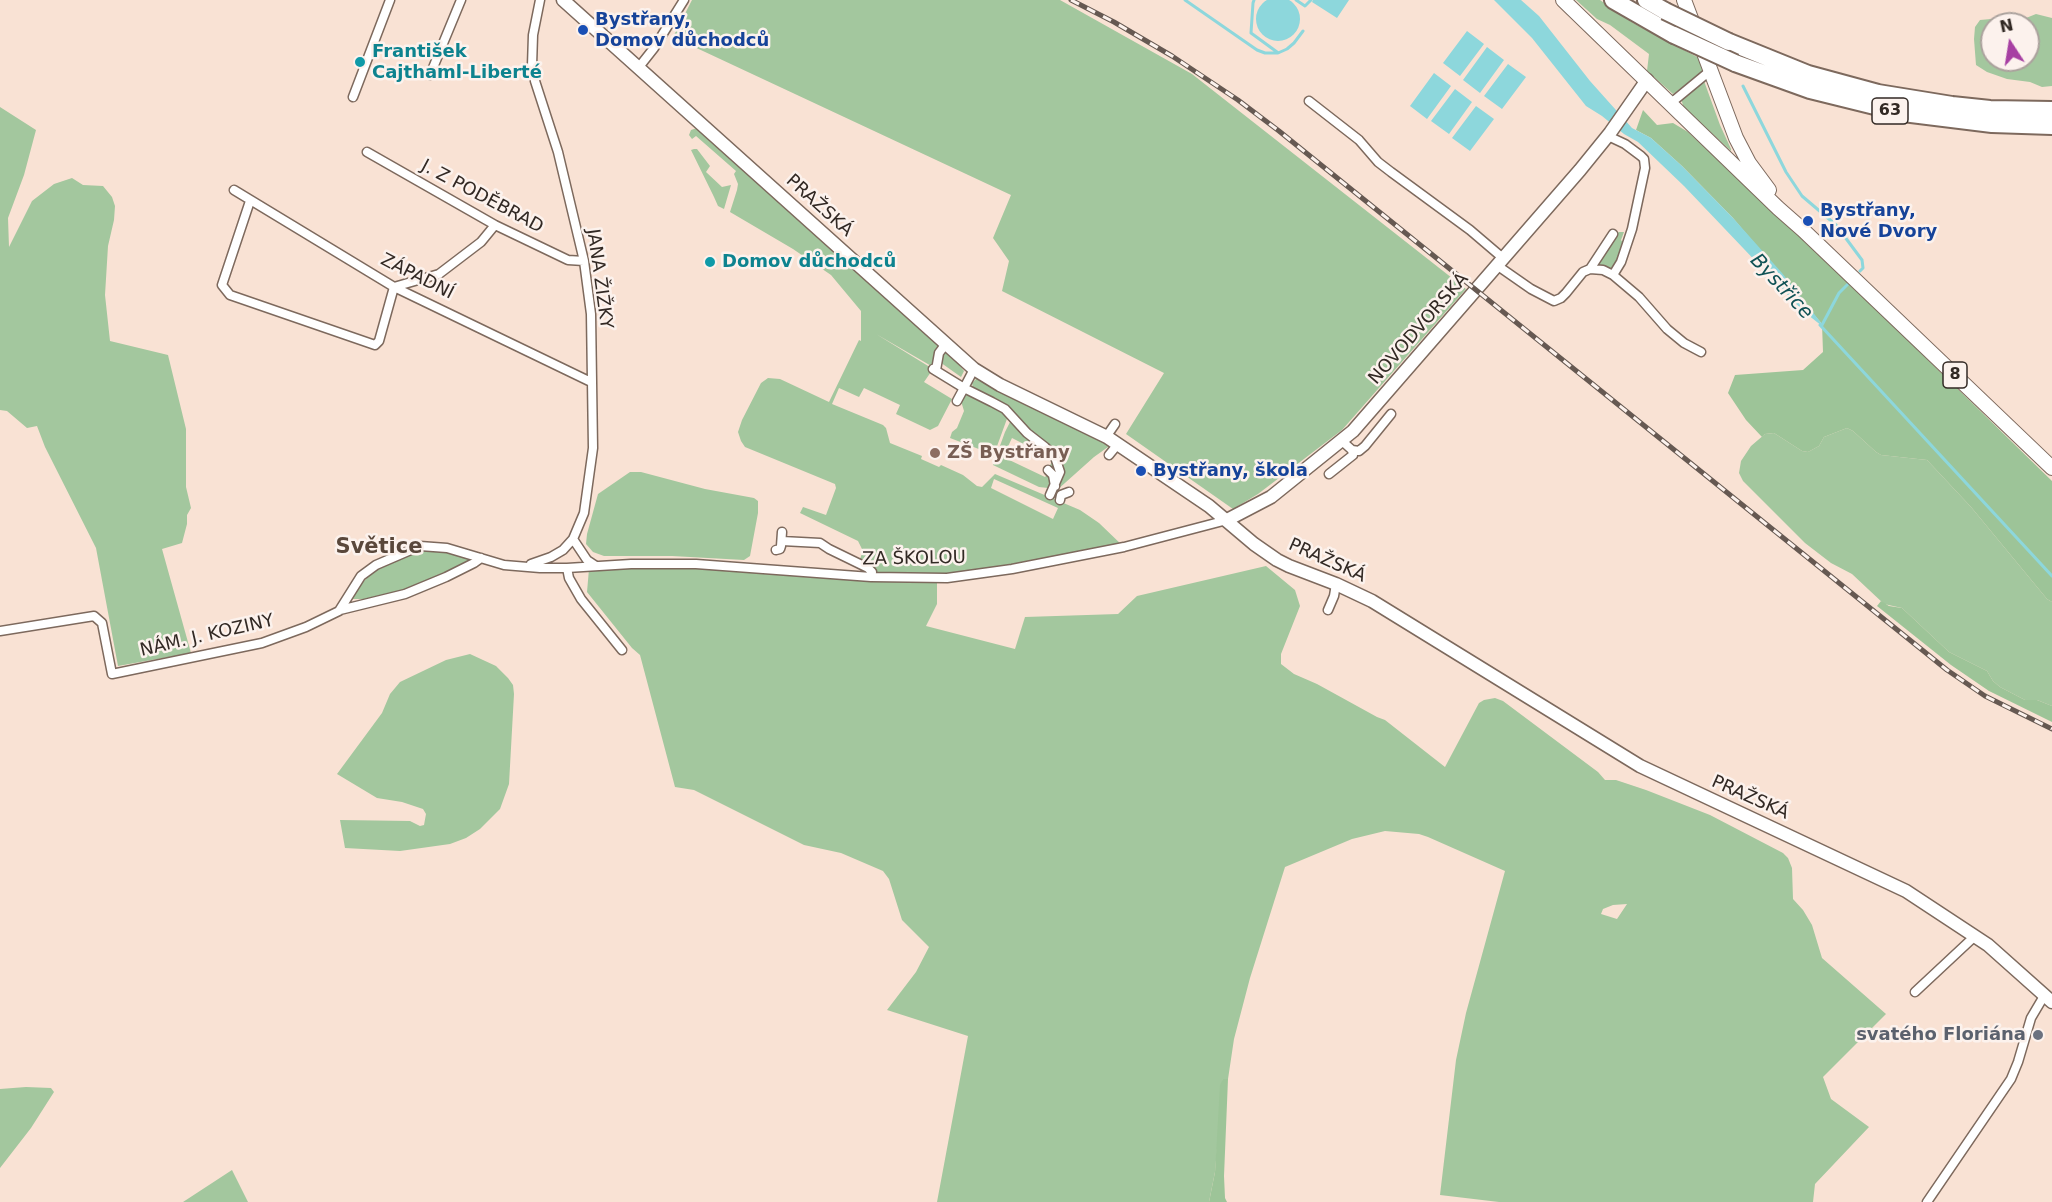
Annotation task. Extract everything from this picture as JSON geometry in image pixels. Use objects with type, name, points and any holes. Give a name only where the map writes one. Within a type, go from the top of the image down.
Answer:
[{"type":"highway","name":"63","points":[[1613,0],[1674,35],[1735,63],[1810,90],[1903,113],[1992,124],[2052,126]]},
{"type":"highway","name":"63","points":[[1646,0],[1729,42],[1808,74],[1878,93],[1990,109],[2052,110]]},
{"type":"main road","name":"8","points":[[1563,0],[2052,468]]},
{"type":"main road","name":"8","points":[[1684,0],[1744,155],[1767,188],[1803,230]]},
{"type":"street","points":[[353,97],[390,0]]},
{"type":"street","points":[[430,75],[462,0]]},
{"type":"street","name":"JANA ŽIŽKY","points":[[519,566],[539,563],[551,557],[563,550],[573,539],[584,513],[593,448],[591,314],[584,261],[558,152],[532,66],[533,35],[540,0]]},
{"type":"street","name":"PRAŽSKÁ","points":[[563,0],[974,369],[1000,385],[1118,444],[1227,520],[1254,544],[1277,560],[1372,601],[1640,766],[1888,881],[1975,936],[2010,963],[2048,999]]},
{"type":"street","points":[[639,68],[684,0]]},
{"type":"street","points":[[1671,103],[1711,70]]},
{"type":"street","name":"NOVODVORSKÁ","points":[[1227,520],[1271,497],[1353,431],[1610,133],[1647,80]]},
{"type":"street","points":[[1309,101],[1359,140],[1378,162],[1462,224],[1531,289],[1554,301],[1566,293],[1583,272],[1590,268],[1613,234]]},
{"type":"street","points":[[1610,133],[1641,156],[1644,159],[1645,168],[1632,229],[1621,262],[1613,275]]},
{"type":"street","name":"J. Z PODĚBRAD","points":[[367,152],[495,225],[568,260],[584,261]]},
{"type":"street","name":"ZÁPADNÍ","points":[[234,190],[394,287],[591,382]]},
{"type":"street","points":[[250,201],[222,285],[230,295],[375,345],[380,341],[394,287],[439,274],[481,242],[495,225]]},
{"type":"street","points":[[1590,268],[1603,270],[1613,275],[1639,297],[1684,343],[1701,352]]},
{"type":"street","points":[[945,345],[939,353],[934,370],[1005,410],[1055,457],[1060,472],[1050,495]]},
{"type":"street","points":[[957,401],[974,369]]},
{"type":"street","points":[[1342,441],[1352,450],[1359,451],[1365,447],[1391,414]]},
{"type":"street","points":[[1106,437],[1115,424]]},
{"type":"street","points":[[1109,454],[1118,444]]},
{"type":"street","points":[[1329,474],[1351,458],[1352,450]]},
{"type":"street","points":[[1048,470],[1053,476],[1055,486]]},
{"type":"street","points":[[1060,500],[1061,495],[1069,492]]},
{"type":"street","name":"ZA ŠKOLOU","points":[[567,568],[631,564],[696,564],[871,578],[947,578],[1012,570],[1124,547],[1227,520]]},
{"type":"street","points":[[776,550],[780,549],[782,537],[820,543],[868,568],[872,572],[871,578]]},
{"type":"street","points":[[573,539],[586,560],[596,566]]},
{"type":"street","name":"NÁM. J. KOZINY","points":[[339,610],[361,576],[376,566],[420,546],[447,548],[504,565],[567,568]]},
{"type":"street","name":"NÁM. J. KOZINY","points":[[0,632],[94,616],[101,620],[112,674],[271,641],[339,610],[405,594],[446,577],[481,558]]},
{"type":"street","points":[[567,568],[569,578],[581,598],[622,650]]},
{"type":"street","points":[[1329,610],[1336,584]]},
{"type":"street","points":[[1915,992],[1975,936]]},
{"type":"street","points":[[1927,1202],[2011,1079],[2031,1018],[2048,999]]},
{"type":"green space","points":[[692,0],[1060,0],[1192,74],[1466,289],[1342,430],[1258,494],[1233,509],[1126,434],[1164,373],[1002,291],[1009,261],[993,238],[1011,195],[673,37]]},
{"type":"green space","points":[[1576,0],[1600,0],[1633,23],[1699,58],[1703,72],[1673,94],[1647,71],[1649,54],[1610,25],[1597,19]]},
{"type":"green space","points":[[2040,15],[2052,18],[2052,86],[2042,87],[2030,82],[2007,79],[1987,72],[2040,72]]},
{"type":"green space","points":[[1980,20],[1980,68],[1976,65],[1975,27]]},
{"type":"green space","points":[[1704,81],[1731,151],[1684,108],[1681,99]]},
{"type":"green space","points":[[0,107],[36,130],[24,175],[8,218],[9,247],[32,201],[54,184],[72,178],[83,185],[103,186],[112,197],[115,206],[108,246],[105,295],[110,341],[168,355],[186,429],[186,487],[191,508],[187,515],[182,543],[162,549],[191,653],[118,666],[96,548],[45,447],[37,426],[27,428],[7,411],[0,410]]},
{"type":"green space","points":[[1643,110],[1657,125],[1673,123],[1688,132],[1841,275],[2052,481],[2052,602],[2047,599],[1971,507],[1927,460],[1881,455],[1847,428],[1824,437],[1819,446],[1808,452],[1802,451],[1774,433],[1765,434],[1762,437],[1746,420],[1728,393],[1735,375],[1803,370],[1823,352],[1822,324],[1733,218],[1682,166],[1651,138],[1636,130]]},
{"type":"green space","points":[[700,127],[962,364],[960,366],[964,371],[961,377],[937,360],[933,367],[876,334],[933,369],[924,382],[952,399],[938,426],[930,430],[896,414],[900,405],[864,388],[859,397],[839,388],[832,404],[883,425],[890,443],[922,456],[921,459],[939,467],[941,465],[963,475],[977,486],[982,487],[995,474],[1080,510],[1099,523],[1124,547],[947,578],[871,577],[875,569],[860,559],[863,551],[858,541],[800,513],[803,507],[826,515],[836,488],[835,484],[745,447],[738,432],[761,383],[768,378],[780,379],[829,402],[859,340],[861,341],[861,311],[831,275],[793,249],[730,212],[738,184],[734,174],[736,171],[696,136],[692,139],[689,135],[691,130]],"holes":[[[994,479],[1058,508],[1053,519],[991,488]]]},
{"type":"green space","points":[[697,149],[710,166],[706,172],[722,187],[731,185],[724,209],[718,206],[691,150]]},
{"type":"green space","points":[[1624,232],[1621,240],[1625,245],[1619,261],[1611,268],[1604,268],[1596,263],[1613,236]]},
{"type":"green space","points":[[977,378],[1080,428],[1108,444],[1108,447],[1056,491],[1063,473],[1062,464],[1039,439],[973,388],[972,383]]},
{"type":"green space","points":[[967,393],[996,406],[1008,416],[996,449],[992,452],[950,438],[964,411],[961,401]]},
{"type":"green space","points":[[1012,418],[1020,429],[1052,456],[1057,469],[1057,473],[1056,476],[1052,470],[1048,470],[1053,459],[1012,438],[1003,457],[1045,477],[1047,475],[1051,483],[1048,488],[1039,487],[993,465]]},
{"type":"green space","points":[[1847,428],[1881,455],[1927,460],[1971,507],[2047,599],[2052,602],[2052,706],[2037,700],[2025,700],[2000,687],[1987,671],[1949,652],[1902,608],[1884,604],[1852,574],[1831,563],[1805,543],[1743,481],[1739,473],[1741,461],[1751,446],[1765,434],[1774,433],[1802,451],[1808,452],[1819,446],[1824,437]]},
{"type":"green space","points":[[630,472],[641,472],[705,489],[754,498],[758,501],[758,513],[750,556],[744,560],[672,556],[604,556],[593,552],[586,544],[598,494]]},
{"type":"green space","points":[[428,550],[454,551],[470,556],[468,562],[448,573],[402,591],[368,599],[352,599],[361,584],[375,570],[412,554]]},
{"type":"green space","points":[[1266,566],[1295,590],[1300,606],[1281,654],[1281,664],[1294,674],[1385,720],[1445,767],[1479,703],[1495,698],[1503,701],[1598,772],[1605,780],[1616,780],[1646,790],[1710,815],[1783,853],[1792,868],[1793,899],[1812,925],[1822,958],[1886,1014],[1823,1077],[1831,1099],[1869,1127],[1815,1184],[1813,1202],[1499,1202],[1440,1195],[1456,1060],[1466,1013],[1505,871],[1419,834],[1385,831],[1352,839],[1285,867],[1250,978],[1234,1039],[1228,1079],[1223,1079],[1215,1172],[1209,1202],[937,1202],[968,1036],[887,1010],[916,972],[929,947],[902,920],[889,879],[883,871],[841,853],[804,845],[694,790],[675,787],[640,655],[587,592],[589,569],[695,567],[871,581],[937,582],[937,604],[926,626],[1015,649],[1025,617],[1118,614],[1137,596]],"holes":[[[1627,904],[1617,919],[1601,914],[1603,909],[1613,905]]]},
{"type":"green space","points":[[1881,601],[1889,606],[1902,608],[1949,652],[1987,671],[2000,687],[2025,700],[2037,700],[2052,706],[2052,722],[1989,691],[1951,665],[1877,606]]},
{"type":"green space","points":[[470,654],[496,666],[513,685],[509,784],[500,809],[480,829],[450,844],[400,851],[345,848],[340,820],[410,821],[420,826],[424,825],[426,814],[423,809],[402,802],[377,798],[337,774],[382,713],[390,694],[400,682],[446,660]]},
{"type":"green space","points":[[1223,1079],[1228,1079],[1224,1176],[1227,1202],[1209,1202],[1215,1172],[1220,1085]]},
{"type":"green space","points":[[51,1088],[54,1092],[31,1128],[0,1168],[0,1089]]},
{"type":"green space","points":[[232,1170],[248,1202],[183,1202]]},
{"type":"water","points":[[1278,-3],[1293,4],[1300,19],[1293,34],[1278,41],[1263,34],[1256,19],[1263,4]]},
{"type":"water","points":[[1313,0],[1349,0],[1337,18],[1312,2]]},
{"type":"water","points":[[1494,0],[1521,0],[1539,16],[1590,81],[1632,128],[1651,138],[1733,218],[1782,273],[1822,326],[1803,311],[1684,186],[1638,142],[1586,106],[1532,38]]},
{"type":"water","points":[[1467,31],[1484,44],[1460,76],[1443,63]]},
{"type":"water","points":[[1487,47],[1504,60],[1480,93],[1463,80]]},
{"type":"water","points":[[1508,64],[1526,77],[1502,109],[1484,96]]},
{"type":"water","points":[[1434,73],[1451,86],[1427,119],[1410,106]]},
{"type":"water","points":[[1455,89],[1472,102],[1449,134],[1431,121]]},
{"type":"water","points":[[1476,106],[1494,119],[1470,151],[1452,138]]},
{"type":"waterway","points":[[1185,0],[1257,50],[1265,53],[1278,53],[1287,49],[1303,31]]},
{"type":"waterway","points":[[1254,0],[1251,33],[1277,52]]},
{"type":"waterway","points":[[1296,0],[1305,6],[1311,0]]},
{"type":"waterway","points":[[1743,86],[1786,172],[1802,196],[1836,225],[1862,260],[1863,268],[1860,271]]},
{"type":"waterway","points":[[1822,325],[1839,293],[1848,284]]},
{"type":"waterway","name":"Bystřice","points":[[1820,325],[2052,576]]},
{"type":"railway","points":[[1071,0],[1172,56],[1238,100],[1947,670],[1985,696],[2052,729]]},
{"type":"place","name":"Bystřany, Domov důchodců","points":[[583,30]]},
{"type":"place","name":"František Cajthaml-Liberté","points":[[360,62]]},
{"type":"place","name":"Bystřany, Nové Dvory","points":[[1808,221]]},
{"type":"place","name":"Domov důchodců","points":[[710,262]]},
{"type":"place","name":"ZŠ Bystřany","points":[[935,453]]},
{"type":"place","name":"Bystřany, škola","points":[[1141,471]]},
{"type":"place","name":"svatého Floriána","points":[[2038,1035]]},
{"type":"district","name":"Světice","points":[[379,548]]}]
